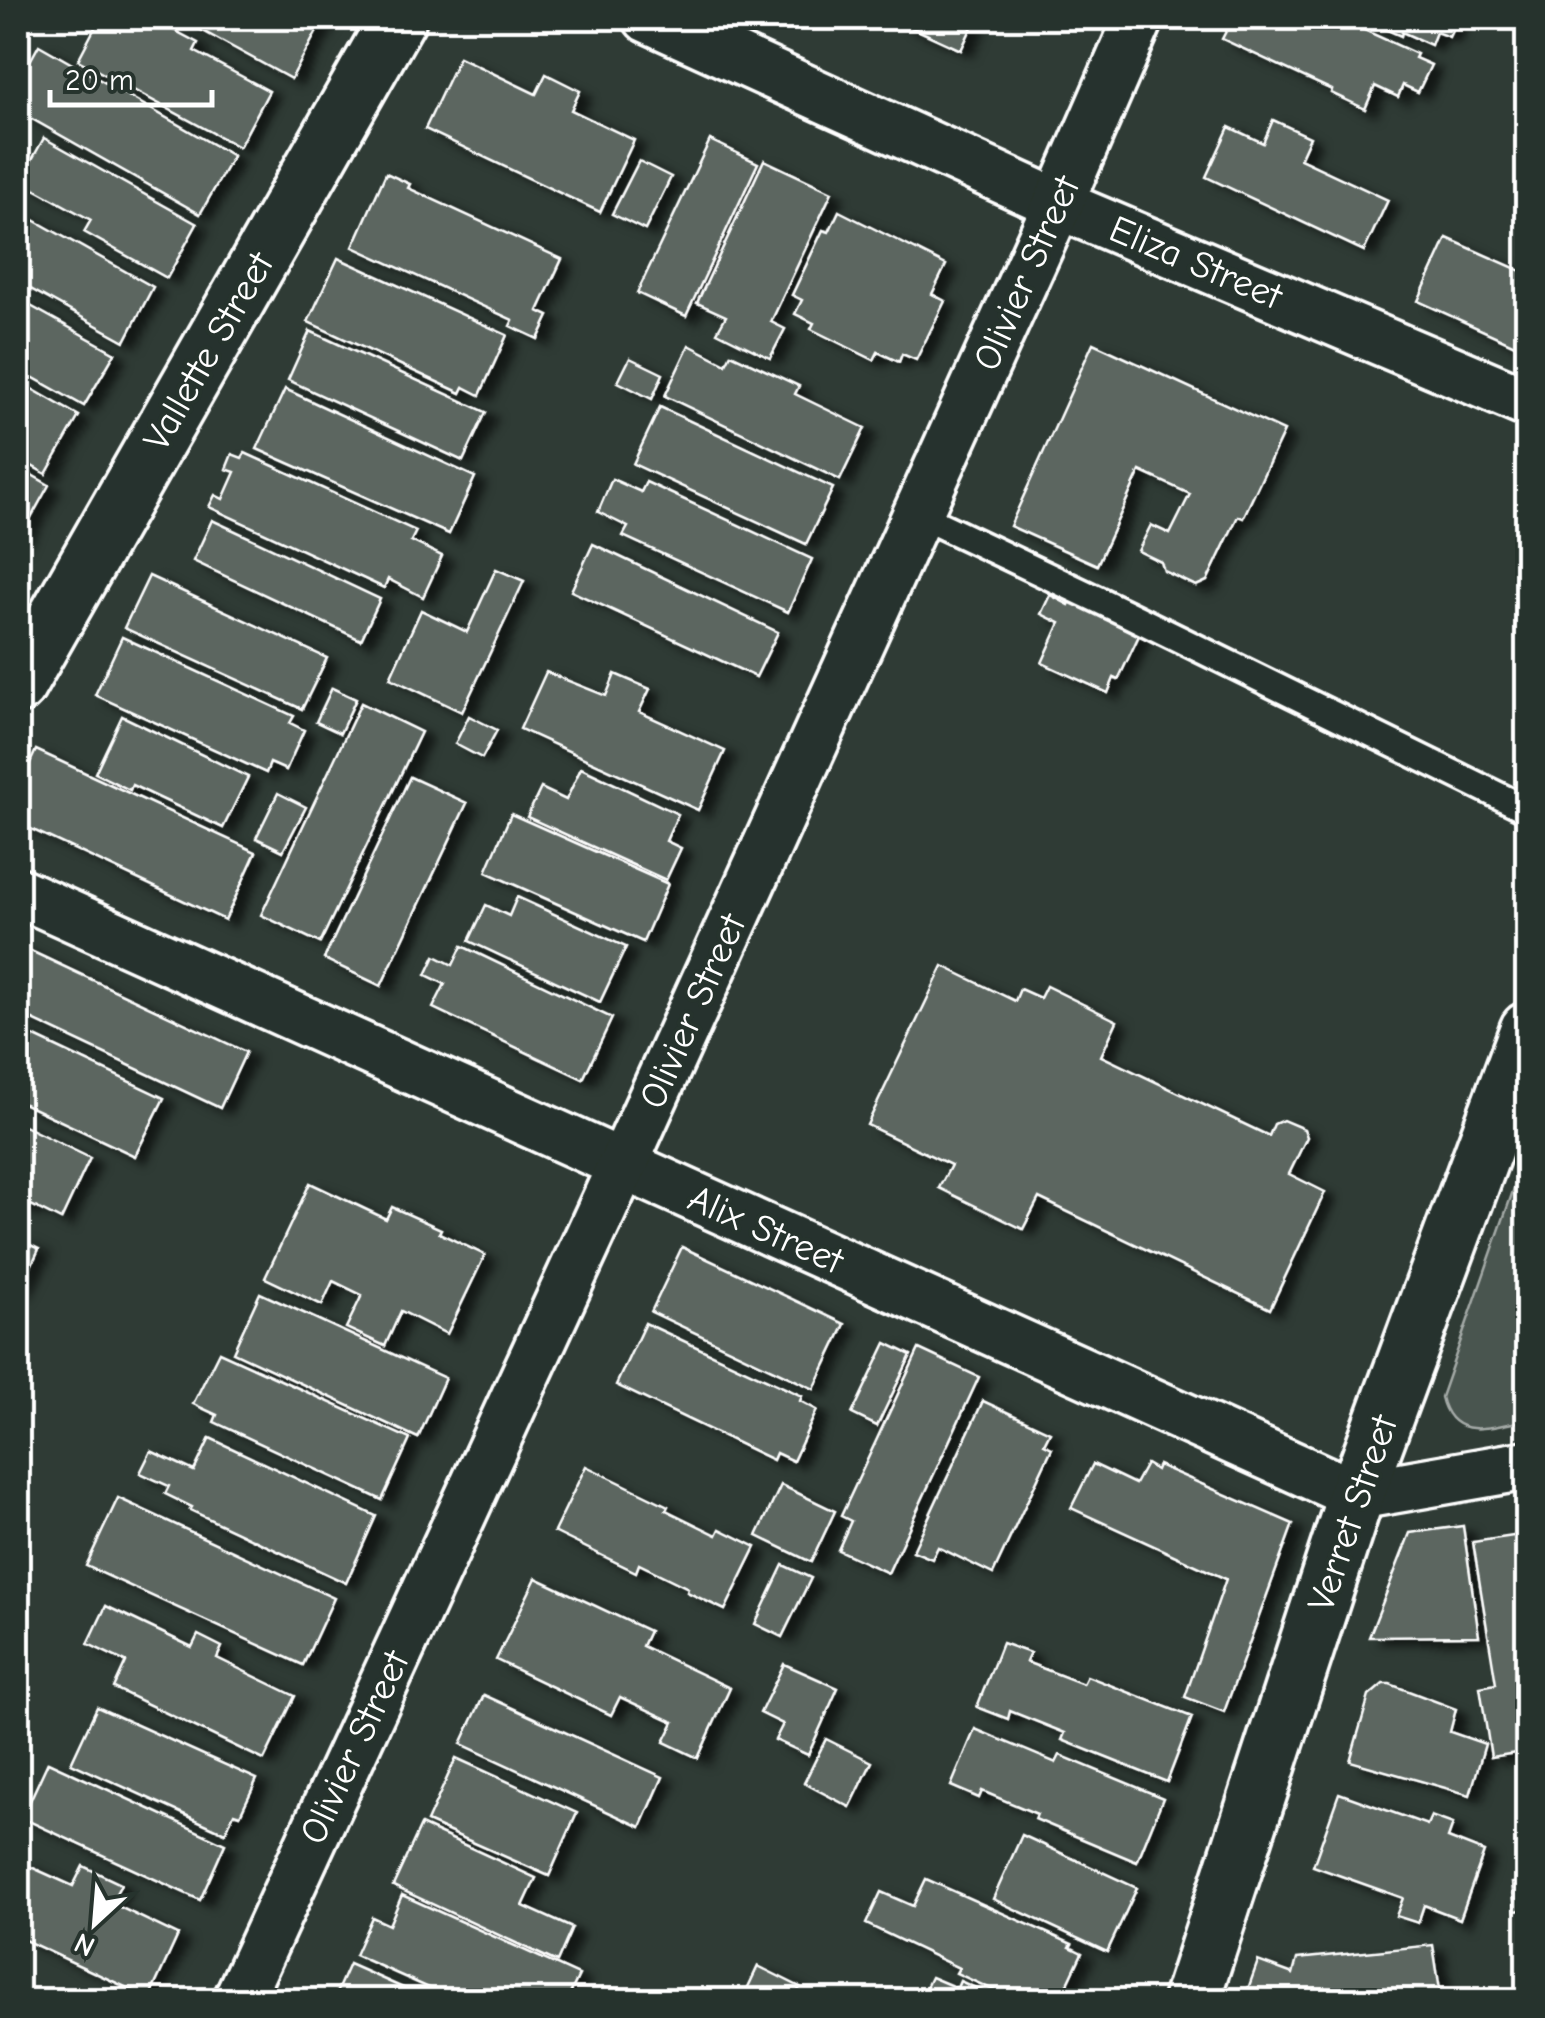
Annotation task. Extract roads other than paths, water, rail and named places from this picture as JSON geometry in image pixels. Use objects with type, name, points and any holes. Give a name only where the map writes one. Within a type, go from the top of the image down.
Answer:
[{"type":"street","name":"Vallette Street","points":[[18,685],[398,18]]},
{"type":"street","name":"Eliza Street","points":[[648,18],[1058,204],[1528,403]]},
{"type":"street","name":"Olivier Street","points":[[238,2000],[918,514],[1139,18]]},
{"type":"street","name":"Alix Street","points":[[18,892],[1356,1495]]},
{"type":"street","name":"Verret Street","points":[[1191,2000],[1356,1495],[1528,1030]]},
{"type":"street","points":[[1356,1495],[1528,1465]]},
{"type":"lane","points":[[918,514],[1528,810]]}]
